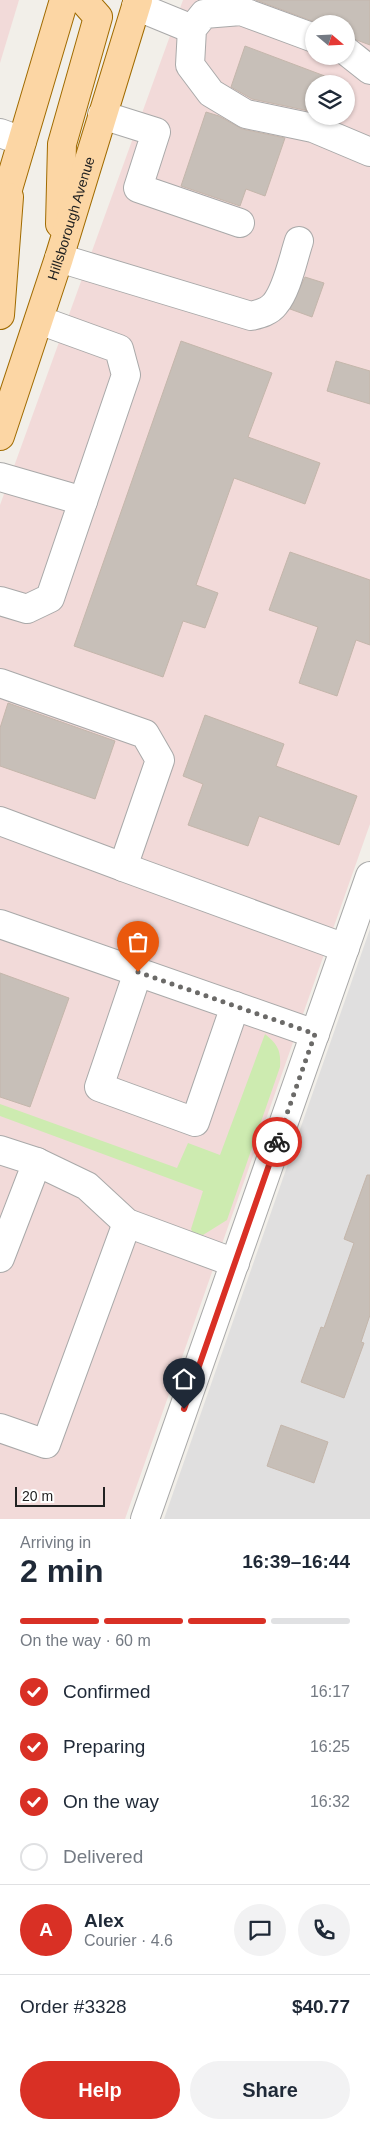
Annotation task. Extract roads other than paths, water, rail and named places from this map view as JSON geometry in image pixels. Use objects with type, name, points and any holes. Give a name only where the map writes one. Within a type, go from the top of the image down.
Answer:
[{"type":"main road","points":[[0,315],[11,180],[11,137],[64,0]]},
{"type":"main road","points":[[59,258],[62,144],[98,17],[84,0]]},
{"type":"main road","name":"Hillsborough Avenue","points":[[0,436],[59,258],[137,3]]},
{"type":"main road","points":[[0,216],[11,180]]},
{"type":"street","points":[[137,3],[192,29]]},
{"type":"street","points":[[305,35],[241,11],[204,14],[192,29],[190,65],[211,93],[246,114],[313,128],[370,152]]},
{"type":"street","points":[[355,58],[370,70]]},
{"type":"street","points":[[102,115],[156,132],[138,188],[240,223]]},
{"type":"street","points":[[59,258],[251,316],[264,313],[275,305],[299,241]]},
{"type":"street","points":[[0,601],[27,609],[50,598],[126,375],[119,349],[39,320]]},
{"type":"street","points":[[0,477],[83,501]]},
{"type":"street","points":[[0,683],[145,734],[160,760],[123,866]]},
{"type":"street","points":[[0,821],[345,948]]},
{"type":"street","points":[[145,1519],[370,876]]},
{"type":"street","points":[[0,924],[315,1034]]},
{"type":"street","points":[[138,972],[99,1087],[195,1122],[235,1006]]},
{"type":"street","points":[[0,1150],[37,1162],[87,1186],[127,1223],[235,1262]]},
{"type":"street","points":[[0,1258],[37,1162]]},
{"type":"street","points":[[0,1428],[46,1444],[127,1223]]}]
